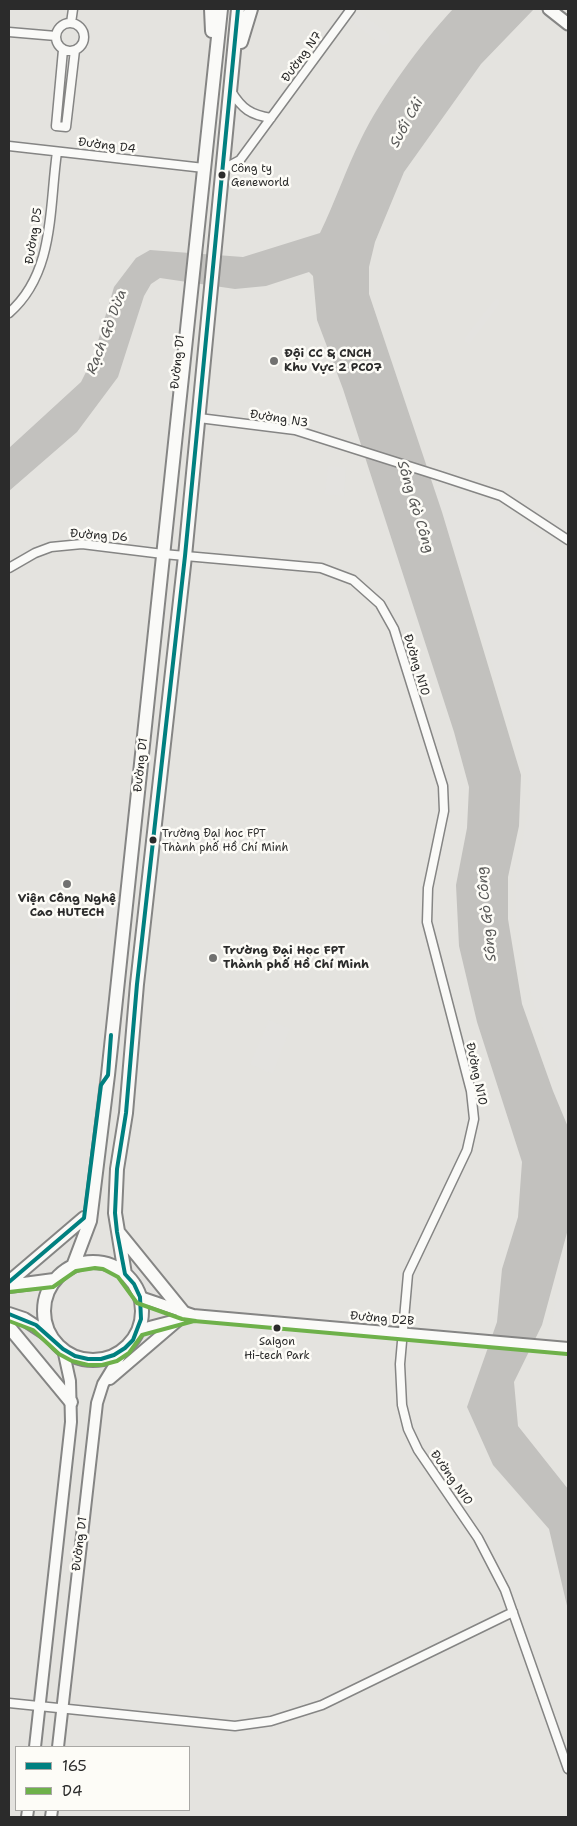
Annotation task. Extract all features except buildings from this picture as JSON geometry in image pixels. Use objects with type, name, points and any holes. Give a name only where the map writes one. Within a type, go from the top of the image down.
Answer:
[{"type":"main road","points":[[211,9],[214,67]]},
{"type":"main road","name":"Đường D1","points":[[72,1266],[90,1221],[108,1075],[116,986],[155,639],[186,310],[200,209],[221,9]]},
{"type":"main road","name":"Đường D1","points":[[125,1274],[117,1232],[117,1169],[126,1113],[152,840],[185,556],[210,314],[238,9]]},
{"type":"main road","points":[[233,68],[251,9]]},
{"type":"main road","points":[[552,12],[568,24]]},
{"type":"main road","points":[[134,838],[152,840]]},
{"type":"main road","name":"Đường D1","points":[[86,1232],[86,1212],[101,1085],[108,1075]]},
{"type":"main road","points":[[9,1282],[86,1212]]},
{"type":"main road","points":[[117,1232],[186,1315]]},
{"type":"main road","points":[[9,1314],[30,1322],[52,1337],[63,1349],[75,1356],[101,1359],[114,1355],[125,1348],[138,1330],[142,1319],[140,1297],[134,1284],[125,1274],[113,1266],[100,1262],[86,1262],[72,1266],[54,1280],[47,1293],[44,1308],[46,1323],[52,1337]]},
{"type":"main road","points":[[9,1286],[54,1280]]},
{"type":"main road","points":[[9,1327],[71,1402]]},
{"type":"street","points":[[71,23],[73,9]]},
{"type":"street","name":"Đường N7","points":[[223,169],[240,160],[351,9]]},
{"type":"street","points":[[63,50],[56,126],[66,127],[75,50],[83,42],[83,34],[79,27],[71,23],[61,26],[56,36],[57,44],[63,50],[75,50]]},
{"type":"street","points":[[9,32],[56,36]]},
{"type":"street","points":[[230,91],[240,106],[248,113],[271,118]]},
{"type":"street","name":"Đường D4","points":[[9,146],[204,168]]},
{"type":"street","name":"Đường D5","points":[[9,313],[33,285],[42,264],[57,152]]},
{"type":"street","name":"Đường N3","points":[[199,418],[295,430],[354,448],[501,496],[566,537]]},
{"type":"street","name":"Đường D6","points":[[9,568],[35,553],[66,544],[82,544],[163,554]]},
{"type":"street","name":"Đường N10","points":[[163,554],[321,568],[353,580],[367,591],[380,604],[394,629],[442,786],[444,811],[428,888],[427,922],[471,1091],[474,1119],[467,1150],[408,1274],[399,1386],[408,1429],[418,1450],[478,1538],[513,1612],[568,1770]]},
{"type":"street","name":"Đường D2B","points":[[140,1297],[186,1315],[568,1348]]},
{"type":"street","points":[[103,1384],[186,1315]]},
{"type":"street","name":"Đường D2B","points":[[138,1330],[186,1315]]},
{"type":"street","name":"Đường D1","points":[[58,1746],[97,1403],[103,1384],[125,1348]]},
{"type":"street","name":"Đường D1","points":[[35,1746],[71,1422],[70,1381],[63,1349]]},
{"type":"street","points":[[9,1703],[235,1726],[271,1721],[322,1706],[513,1612]]},
{"type":"shaded area","points":[[9,9],[568,9],[568,1817],[9,1817]]},
{"type":"shaded area","points":[[354,13],[361,13],[389,34],[389,43],[383,46],[353,23],[351,19]]},
{"type":"shaded area","points":[[240,115],[253,126],[240,146],[234,142],[236,116]]},
{"type":"shaded area","points":[[495,299],[499,300],[500,304],[470,344],[465,342],[464,338]]},
{"type":"shaded area","points":[[328,466],[346,468],[344,496],[325,494]]},
{"type":"shaded area","points":[[434,488],[481,497],[508,511],[568,558],[568,897],[562,991],[568,1039],[568,1096],[536,1011],[526,975],[516,917],[516,879],[530,797],[527,774]]},
{"type":"shaded area","points":[[102,896],[113,896],[118,901],[116,929],[110,933],[97,928],[100,898]]},
{"type":"shaded area","points":[[9,963],[20,965],[15,1016],[9,1015]]},
{"type":"shaded area","points":[[269,1020],[290,1029],[273,1074],[250,1064]]},
{"type":"shaded area","points":[[77,1232],[67,1252],[56,1265],[42,1272],[20,1278]]},
{"type":"shaded area","points":[[129,1251],[174,1306],[142,1286],[134,1271]]},
{"type":"shaded area","points":[[568,1261],[568,1339],[548,1338],[560,1285]]},
{"type":"shaded area","points":[[94,1268],[110,1271],[123,1280],[132,1293],[135,1309],[132,1325],[123,1338],[110,1347],[94,1350],[78,1347],[65,1338],[56,1325],[53,1309],[56,1293],[65,1280],[78,1271]]},
{"type":"shaded area","points":[[18,1327],[36,1335],[49,1347],[57,1363],[62,1382]]},
{"type":"water","points":[[453,9],[534,9],[481,64],[404,172],[375,242],[369,267],[369,294],[442,512],[521,775],[519,826],[508,877],[508,919],[522,1004],[568,1127],[568,1229],[542,1325],[514,1382],[518,1426],[568,1489],[568,1610],[549,1529],[493,1465],[467,1407],[497,1322],[502,1269],[518,1217],[522,1162],[477,1022],[459,946],[456,885],[467,828],[469,787],[454,732],[343,389],[317,320],[313,276],[309,272],[266,286],[235,289],[160,278],[151,284],[144,296],[118,377],[77,432],[9,491],[9,448],[81,382],[93,358],[114,287],[136,258],[150,250],[243,257],[320,233],[356,150],[379,106],[416,54]]},
{"type":"transit line","name":"165","points":[[9,1314],[36,1325],[63,1349],[75,1356],[88,1359],[101,1359],[114,1355],[125,1348],[133,1340],[141,1319],[140,1297],[134,1284],[125,1274],[117,1232],[115,1213],[117,1169],[126,1113],[137,984],[185,556],[238,9]]},
{"type":"transit line","name":"165","points":[[9,1282],[84,1218],[101,1085],[108,1075],[111,1035]]},
{"type":"transit line","name":"D4","points":[[9,1292],[53,1287],[76,1271],[95,1268],[103,1269],[118,1277],[137,1303],[182,1319],[196,1321]]},
{"type":"transit line","name":"D4","points":[[9,1321],[33,1330],[59,1354],[72,1361],[88,1365],[102,1365],[117,1361],[129,1353],[142,1335],[194,1321],[567,1354]]},
{"type":"place","name":"Công ty Geneworld","points":[[222,175]]},
{"type":"place","name":"Đội CC & CNCH Khu Vực 2 PC07","points":[[274,361]]},
{"type":"place","name":"Trường Đại học FPT Thành phố Hồ Chí Minh","points":[[153,840]]},
{"type":"place","name":"Viện Công Nghệ Cao HUTECH","points":[[67,884]]},
{"type":"place","name":"Trường Đại Học FPT Thành phố Hồ Chí Minh","points":[[213,958]]},
{"type":"place","name":"Saigon Hi-tech Park","points":[[277,1328]]},
{"type":"water label","name":"Suối Cái","points":[[407,123]]},
{"type":"water label","name":"Rạch Gò Dừa","points":[[107,332]]},
{"type":"water label","name":"Sông Gò Công","points":[[415,507]]},
{"type":"water label","name":"Sông Gò Công","points":[[487,914]]}]
